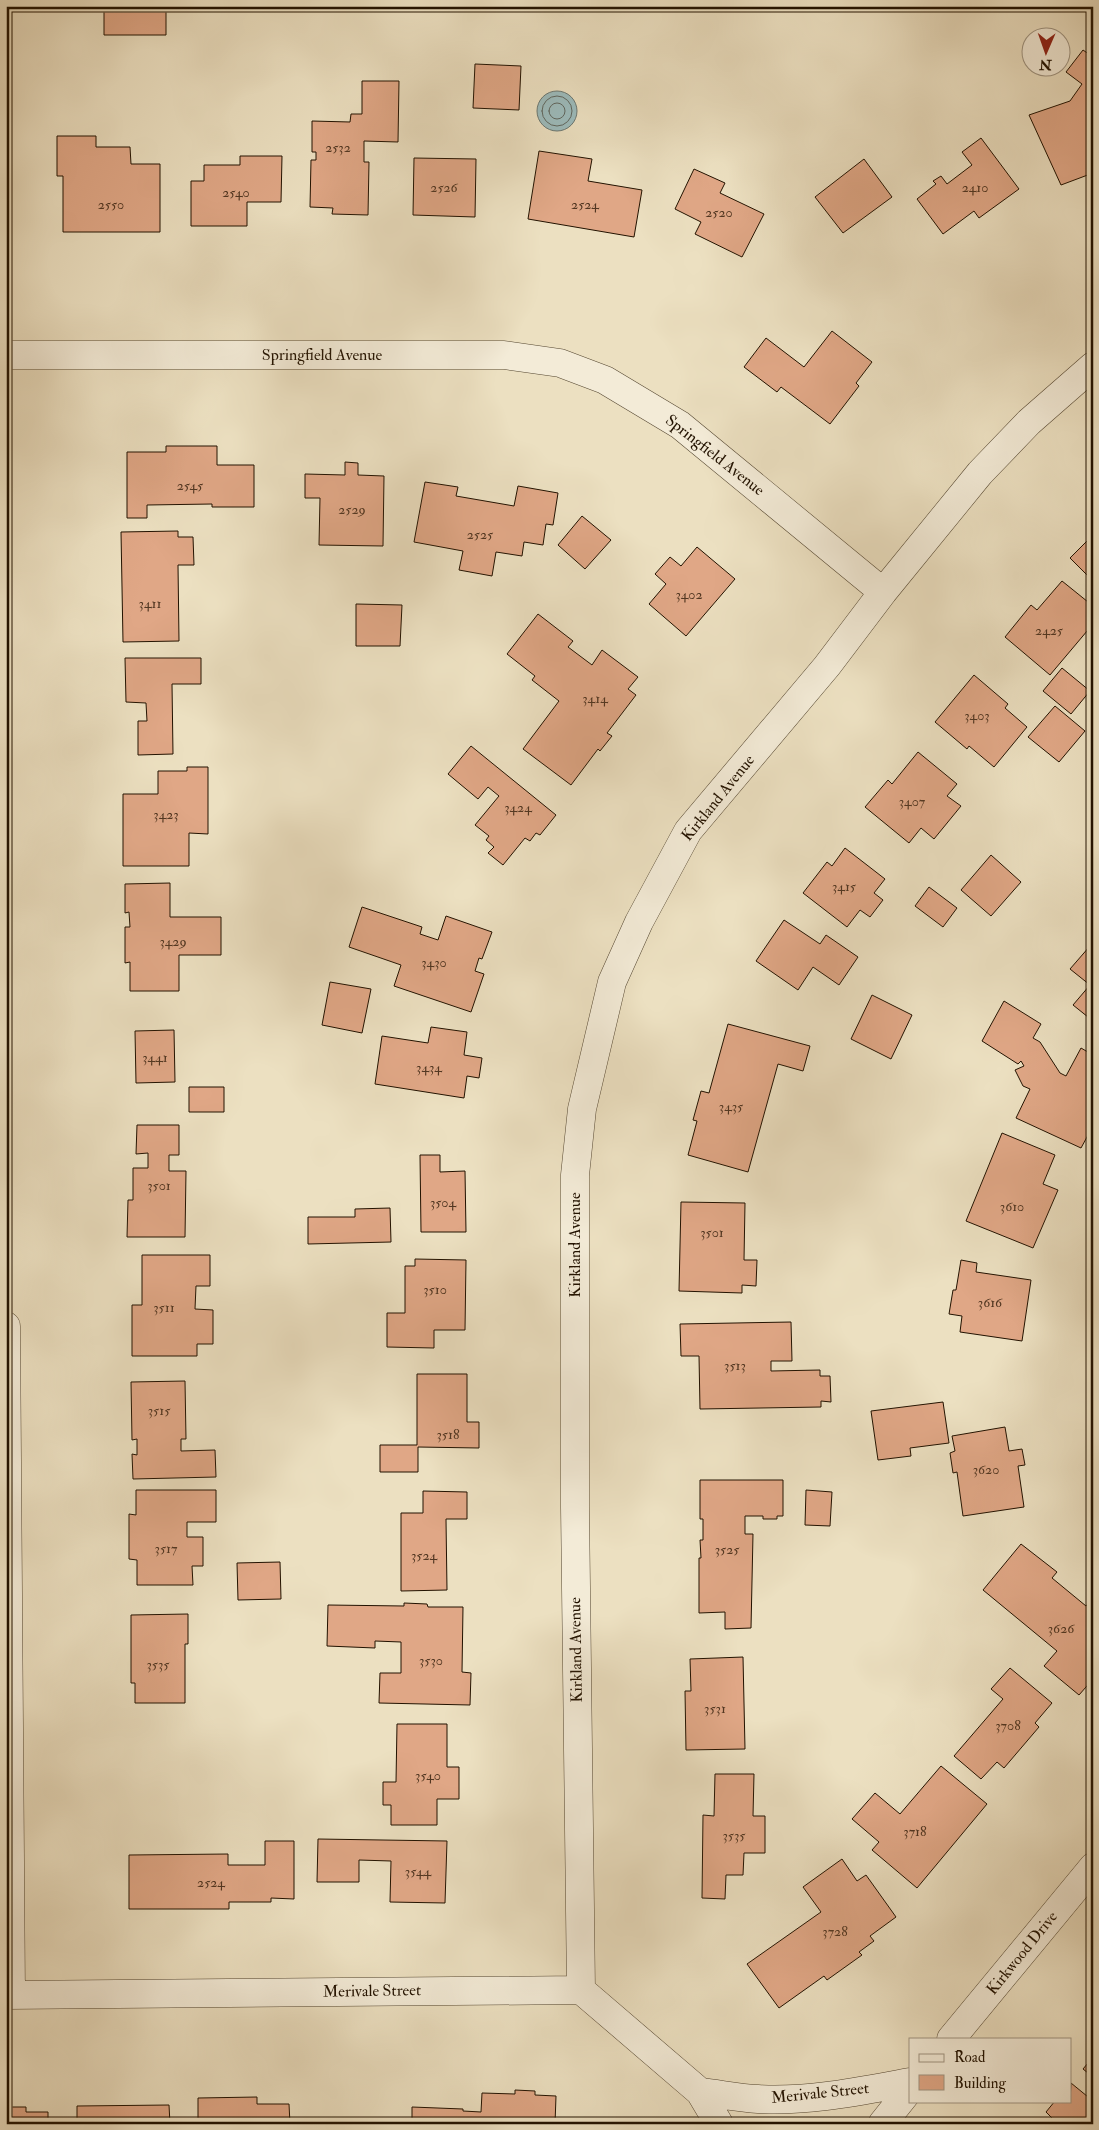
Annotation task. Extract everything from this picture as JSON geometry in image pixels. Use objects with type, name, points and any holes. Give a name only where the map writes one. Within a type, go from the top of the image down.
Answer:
[{"type":"street","name":"Springfield Avenue","points":[[6,355],[504,355],[560,363],[605,380],[680,425],[883,592]]},
{"type":"street","points":[[883,592],[980,473],[1029,422],[1093,366]]},
{"type":"street","name":"Kirkland Avenue","points":[[581,1990],[574,1507],[575,1175],[582,1109],[612,982],[639,922],[688,832],[827,666],[883,592]]},
{"type":"street","points":[[6,1326],[8,1994]]},
{"type":"street","name":"Kirkwood Drive","points":[[952,2038],[1093,1867]]},
{"type":"street","points":[[581,1990],[700,2092],[719,2124]]},
{"type":"street","name":"Merivale Street","points":[[8,1994],[581,1990]]},
{"type":"street","name":"Merivale Street","points":[[700,2092],[758,2099],[805,2098],[837,2095],[909,2082]]},
{"type":"street","points":[[882,2124],[909,2090]]},
{"type":"water","points":[[557,91],[571,97],[577,111],[571,125],[557,131],[543,125],[537,111],[543,97]]},
{"type":"building","points":[[104,6],[166,6],[166,35],[104,35]]},
{"type":"building","points":[[1083,50],[1093,57],[1093,173],[1061,185],[1029,115],[1070,101],[1082,84],[1072,76],[1072,64]]},
{"type":"building","points":[[475,64],[521,66],[519,110],[473,108]]},
{"type":"building","points":[[362,81],[399,81],[398,142],[364,141],[364,162],[369,162],[368,215],[332,214],[333,208],[310,207],[311,160],[316,160],[316,152],[312,152],[312,121],[350,122],[351,114],[362,114]]},
{"type":"building","points":[[57,136],[96,136],[96,147],[130,147],[131,164],[160,164],[160,232],[63,232],[63,176],[57,176]]},
{"type":"building","points":[[981,138],[1019,189],[979,218],[974,211],[943,234],[917,199],[936,184],[933,181],[941,176],[947,184],[972,165],[962,152]]},
{"type":"building","points":[[539,151],[592,159],[588,181],[642,190],[634,237],[528,219]]},
{"type":"building","points":[[240,156],[282,156],[281,202],[247,202],[247,226],[191,226],[191,181],[204,181],[204,165],[240,165]]},
{"type":"building","points":[[414,158],[476,159],[475,217],[413,215]]},
{"type":"building","points":[[864,159],[892,197],[843,233],[815,197]]},
{"type":"building","points":[[694,169],[725,183],[720,193],[764,214],[742,257],[695,234],[701,222],[675,209]]},
{"type":"building","points":[[832,331],[872,362],[856,383],[859,386],[830,424],[781,387],[777,392],[744,367],[766,338],[804,367]]},
{"type":"building","points":[[166,446],[217,446],[217,465],[254,465],[254,507],[212,507],[212,504],[147,505],[147,518],[127,518],[127,452],[166,452]]},
{"type":"building","points":[[345,462],[358,463],[358,475],[384,476],[383,546],[319,545],[320,498],[305,498],[305,474],[345,475]]},
{"type":"building","points":[[425,482],[458,487],[456,496],[514,506],[518,486],[558,493],[553,525],[546,524],[543,545],[524,542],[522,556],[496,552],[492,576],[459,570],[463,551],[414,542]]},
{"type":"building","points":[[582,516],[611,540],[585,569],[558,545]]},
{"type":"building","points":[[178,531],[178,537],[193,537],[194,565],[178,565],[179,641],[123,642],[121,532]]},
{"type":"building","points":[[1093,535],[1093,581],[1070,558]]},
{"type":"building","points":[[697,547],[735,579],[686,636],[649,604],[666,584],[655,574],[670,557],[681,566]]},
{"type":"building","points":[[1062,581],[1093,606],[1093,624],[1050,675],[1005,637],[1031,605],[1037,610]]},
{"type":"building","points":[[356,604],[402,605],[400,646],[356,646]]},
{"type":"building","points":[[538,614],[573,641],[568,647],[592,665],[602,650],[638,677],[628,689],[636,695],[607,733],[612,736],[600,751],[598,749],[571,785],[523,749],[559,701],[532,680],[535,676],[507,654]]},
{"type":"building","points":[[125,658],[201,658],[201,684],[172,684],[173,754],[138,755],[138,721],[147,721],[146,703],[126,702]]},
{"type":"building","points":[[1062,668],[1090,691],[1071,714],[1043,691]]},
{"type":"building","points":[[974,675],[1008,704],[1005,708],[1027,727],[994,767],[969,746],[967,749],[935,722]]},
{"type":"building","points":[[1055,706],[1085,731],[1059,762],[1028,737]]},
{"type":"building","points":[[471,746],[556,815],[540,835],[536,833],[530,841],[525,838],[503,865],[488,853],[494,847],[486,840],[489,836],[475,825],[499,796],[488,787],[478,799],[448,774]]},
{"type":"building","points":[[918,752],[957,784],[947,796],[961,806],[934,839],[921,828],[909,843],[865,807],[888,780],[892,784]]},
{"type":"building","points":[[187,767],[208,767],[208,834],[189,833],[189,866],[123,866],[123,794],[158,794],[158,771],[187,771]]},
{"type":"building","points":[[845,848],[885,879],[874,893],[883,900],[870,917],[860,910],[847,927],[803,893],[827,862],[832,866]]},
{"type":"building","points":[[991,855],[1021,882],[991,916],[961,890]]},
{"type":"building","points":[[170,883],[170,917],[221,917],[221,955],[179,955],[179,991],[130,991],[130,962],[125,963],[125,927],[130,927],[129,912],[125,913],[125,884]]},
{"type":"building","points":[[929,887],[957,908],[943,927],[915,906]]},
{"type":"building","points":[[362,907],[422,927],[420,934],[438,940],[446,916],[492,932],[482,959],[479,958],[475,971],[484,974],[471,1012],[394,986],[401,965],[349,947]]},
{"type":"building","points":[[784,920],[820,944],[826,935],[858,957],[839,985],[813,967],[798,990],[756,961]]},
{"type":"building","points":[[1090,946],[1093,948],[1093,1021],[1073,1005],[1090,985],[1070,969]]},
{"type":"building","points":[[330,982],[371,989],[362,1033],[322,1025]]},
{"type":"building","points":[[872,995],[912,1015],[891,1059],[851,1039]]},
{"type":"building","points":[[1004,1001],[1041,1024],[1033,1038],[1040,1042],[1060,1073],[1066,1076],[1081,1048],[1093,1055],[1093,1126],[1081,1148],[1016,1118],[1030,1089],[1023,1086],[1015,1070],[1024,1066],[1021,1061],[1018,1064],[982,1041]]},
{"type":"building","points":[[728,1024],[810,1046],[803,1071],[778,1064],[748,1172],[688,1155],[697,1121],[693,1120],[701,1091],[709,1093]]},
{"type":"building","points":[[431,1027],[467,1032],[464,1055],[482,1058],[479,1078],[467,1076],[464,1098],[375,1084],[382,1036],[428,1043]]},
{"type":"building","points":[[174,1030],[175,1082],[136,1083],[135,1031]]},
{"type":"building","points":[[189,1087],[224,1087],[224,1112],[189,1112]]},
{"type":"building","points":[[137,1125],[179,1125],[179,1155],[169,1155],[169,1171],[186,1171],[185,1237],[127,1237],[128,1200],[133,1200],[133,1168],[148,1168],[148,1153],[136,1154]]},
{"type":"building","points":[[1002,1133],[1055,1155],[1043,1184],[1058,1190],[1033,1248],[966,1221]]},
{"type":"building","points":[[420,1155],[440,1155],[440,1172],[465,1171],[466,1232],[421,1232]]},
{"type":"building","points":[[681,1202],[745,1203],[744,1260],[757,1260],[756,1286],[742,1285],[742,1293],[679,1291]]},
{"type":"building","points":[[390,1208],[391,1242],[308,1244],[308,1217],[355,1217],[355,1209]]},
{"type":"building","points":[[142,1255],[210,1255],[210,1286],[196,1286],[195,1309],[213,1310],[213,1344],[197,1344],[197,1356],[132,1356],[132,1305],[142,1305]]},
{"type":"building","points":[[415,1259],[466,1260],[465,1330],[434,1330],[434,1348],[387,1347],[387,1313],[405,1313],[405,1266],[415,1266]]},
{"type":"building","points":[[961,1260],[977,1263],[976,1272],[1031,1280],[1022,1341],[960,1332],[962,1316],[949,1314],[953,1290],[956,1290]]},
{"type":"building","points":[[791,1322],[792,1361],[771,1361],[771,1371],[820,1370],[820,1376],[830,1376],[831,1402],[821,1401],[821,1407],[700,1409],[699,1356],[681,1356],[680,1324]]},
{"type":"building","points":[[417,1374],[467,1374],[467,1422],[479,1422],[479,1448],[418,1447],[418,1472],[380,1472],[380,1445],[417,1445]]},
{"type":"building","points":[[185,1381],[186,1439],[181,1439],[181,1451],[215,1450],[216,1477],[133,1479],[132,1454],[137,1455],[137,1439],[132,1440],[131,1382]]},
{"type":"building","points":[[943,1402],[949,1443],[910,1448],[911,1456],[878,1460],[871,1411]]},
{"type":"building","points":[[1005,1427],[1009,1451],[1022,1449],[1025,1465],[1018,1466],[1024,1507],[963,1516],[957,1472],[953,1473],[950,1453],[955,1451],[952,1436]]},
{"type":"building","points":[[700,1480],[783,1480],[783,1516],[777,1516],[777,1519],[763,1519],[763,1516],[745,1516],[745,1534],[753,1534],[751,1628],[725,1629],[725,1612],[699,1613],[699,1558],[701,1558],[700,1540],[703,1540],[703,1519],[700,1519]]},
{"type":"building","points":[[136,1490],[216,1490],[216,1522],[187,1522],[187,1537],[203,1537],[203,1566],[192,1566],[193,1585],[137,1585],[137,1560],[129,1559],[129,1514],[136,1515]]},
{"type":"building","points":[[806,1490],[832,1492],[830,1526],[805,1525]]},
{"type":"building","points":[[423,1491],[467,1492],[467,1519],[446,1519],[447,1590],[401,1591],[401,1513],[423,1513]]},
{"type":"building","points":[[1021,1544],[1057,1572],[1052,1578],[1086,1606],[1093,1598],[1093,1679],[1079,1695],[1044,1666],[1057,1651],[983,1590]]},
{"type":"building","points":[[280,1562],[281,1599],[238,1600],[237,1563]]},
{"type":"building","points":[[404,1603],[427,1604],[428,1607],[463,1607],[462,1672],[471,1673],[470,1705],[379,1703],[380,1673],[401,1673],[401,1642],[375,1641],[375,1648],[327,1646],[328,1605],[404,1606]]},
{"type":"building","points":[[188,1614],[188,1644],[185,1644],[185,1703],[135,1703],[135,1683],[131,1683],[131,1615]]},
{"type":"building","points":[[743,1657],[745,1749],[686,1750],[685,1691],[691,1691],[690,1659]]},
{"type":"building","points":[[1010,1668],[1052,1703],[1035,1723],[1039,1727],[1004,1768],[997,1762],[981,1779],[954,1756],[1003,1699],[991,1689]]},
{"type":"building","points":[[397,1724],[447,1724],[447,1767],[459,1767],[459,1799],[437,1799],[437,1825],[391,1825],[391,1805],[383,1805],[383,1782],[396,1782]]},
{"type":"building","points":[[941,1766],[987,1804],[917,1888],[872,1850],[879,1842],[852,1819],[875,1793],[900,1814]]},
{"type":"building","points":[[715,1774],[754,1774],[753,1816],[765,1816],[765,1853],[744,1853],[743,1875],[726,1875],[725,1899],[702,1898],[703,1815],[714,1816]]},
{"type":"building","points":[[318,1839],[447,1841],[445,1903],[390,1902],[391,1861],[359,1860],[359,1882],[317,1882]]},
{"type":"building","points":[[265,1841],[294,1841],[294,1899],[271,1898],[271,1902],[229,1902],[229,1909],[129,1909],[129,1855],[228,1854],[228,1865],[265,1865]]},
{"type":"building","points":[[842,1859],[857,1881],[866,1875],[896,1917],[870,1936],[874,1941],[859,1952],[862,1955],[827,1980],[824,1976],[779,2008],[747,1964],[821,1912],[803,1887]]},
{"type":"building","points":[[1093,2057],[1093,2077],[1083,2069]]},
{"type":"building","points":[[1072,2084],[1093,2101],[1093,2124],[1047,2124],[1052,2118],[1046,2112],[1054,2102],[1072,2102]]},
{"type":"building","points":[[515,2090],[535,2091],[535,2095],[556,2096],[555,2124],[412,2124],[412,2107],[463,2109],[463,2111],[481,2112],[482,2093],[515,2094]]},
{"type":"building","points":[[257,2097],[257,2104],[289,2104],[290,2124],[198,2124],[198,2098]]},
{"type":"building","points":[[169,2105],[170,2124],[77,2124],[77,2106]]},
{"type":"building","points":[[6,2107],[26,2107],[26,2112],[48,2112],[48,2124],[6,2124]]}]
